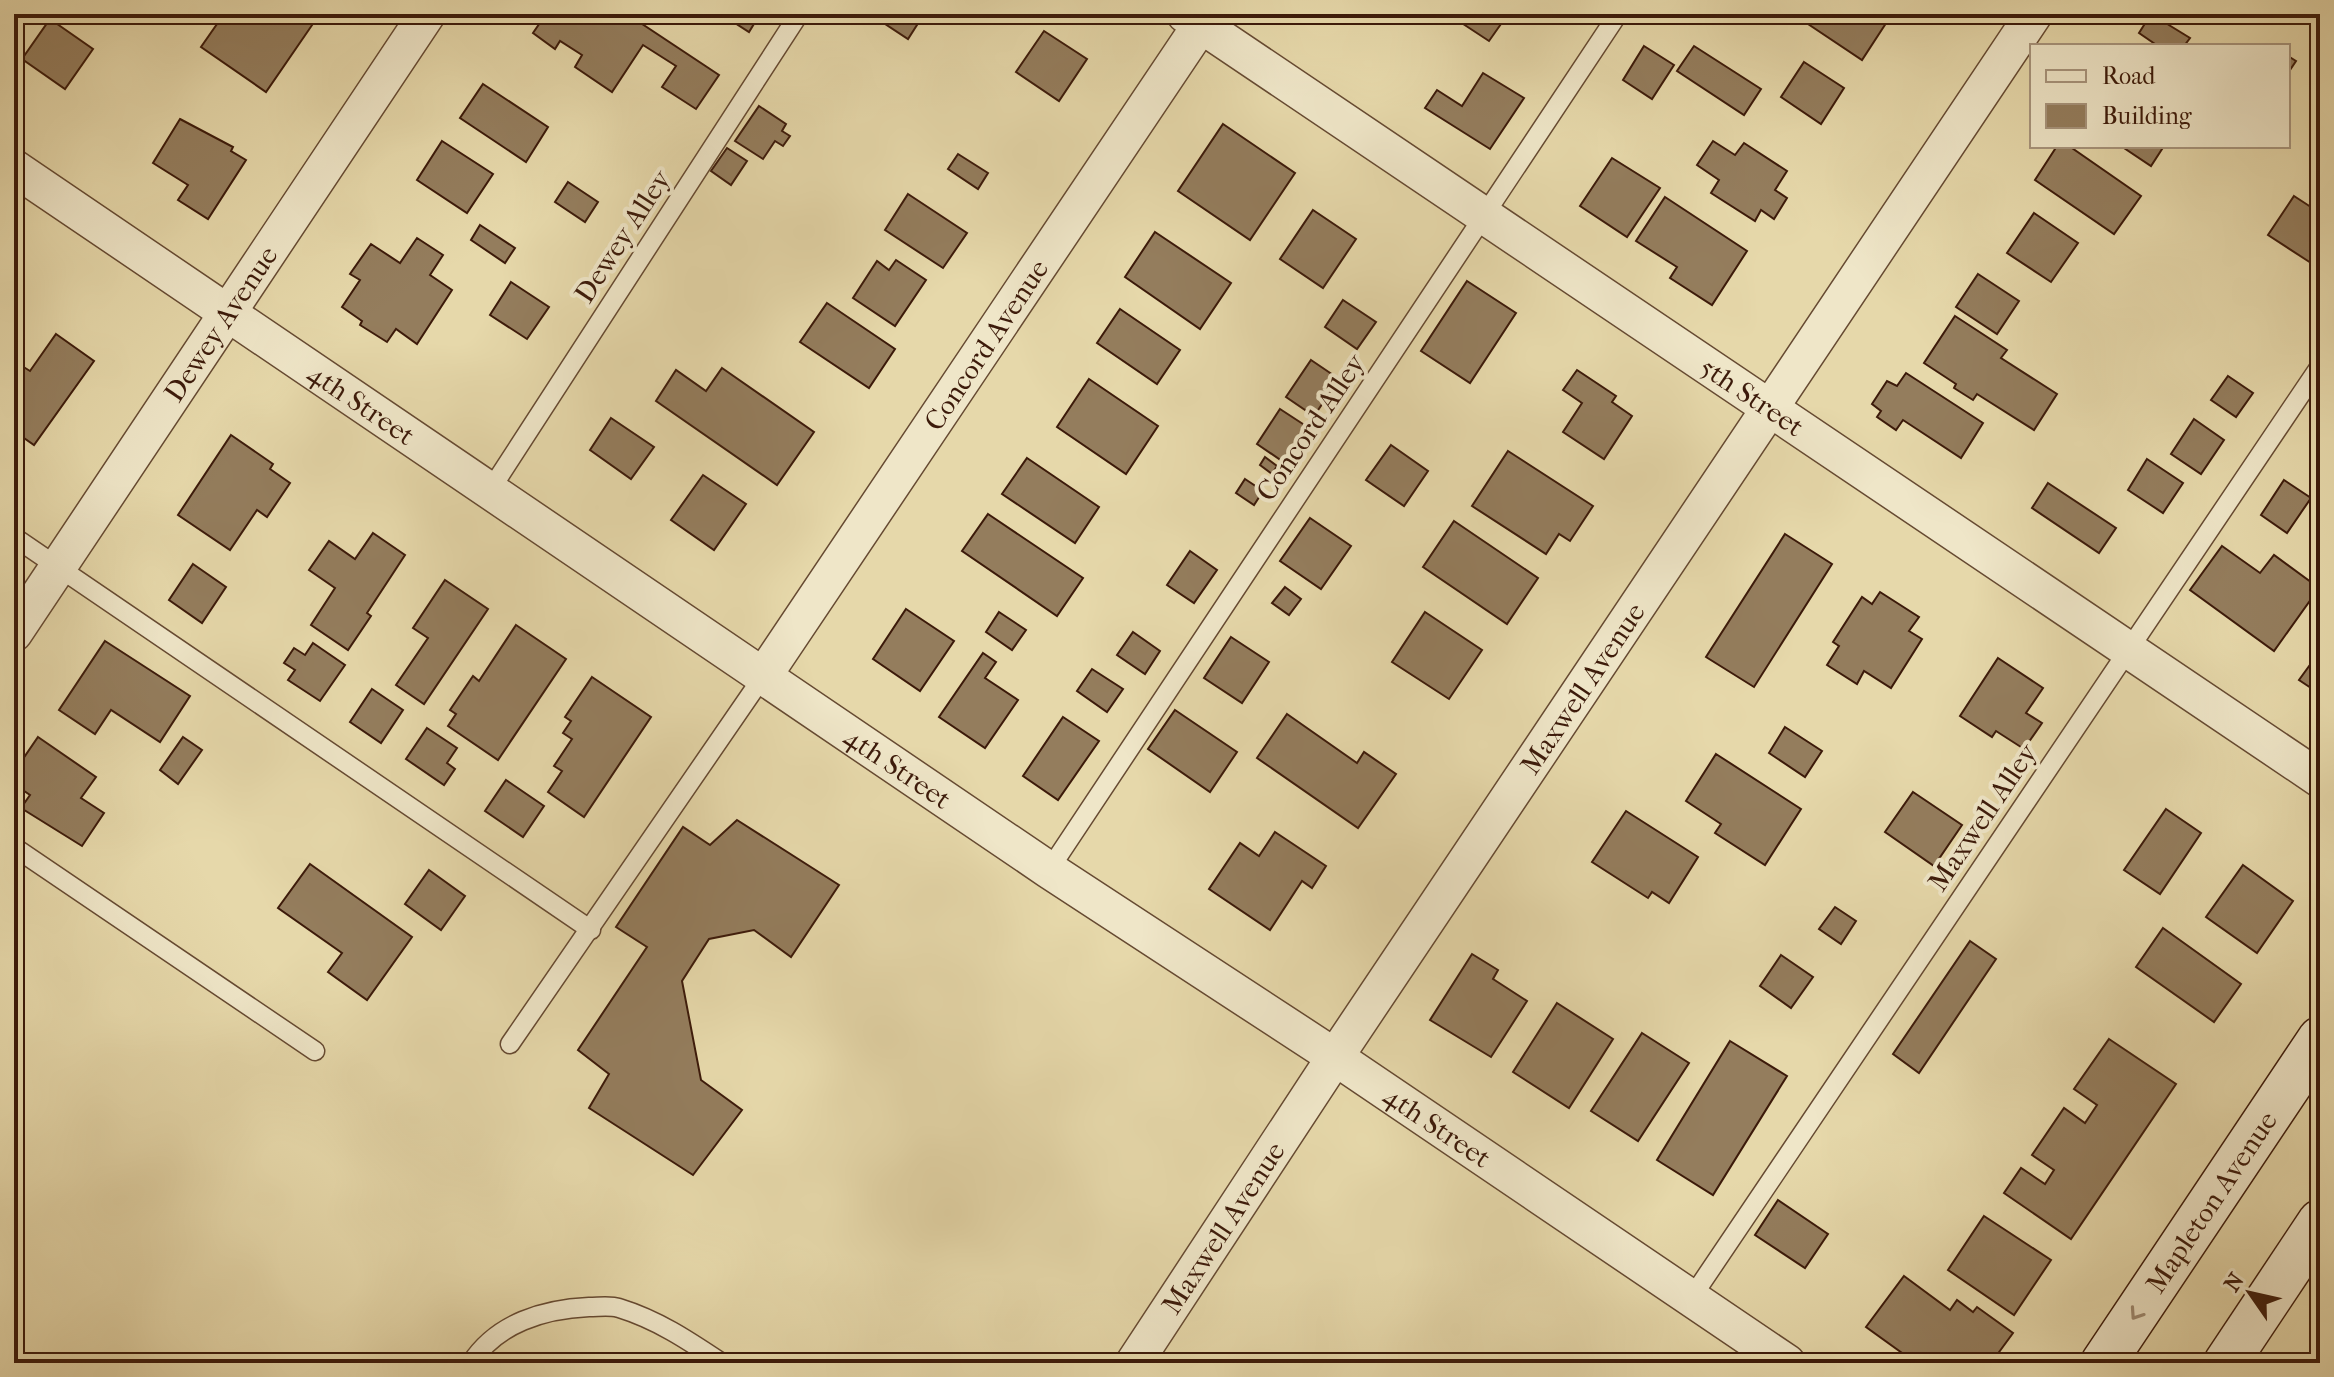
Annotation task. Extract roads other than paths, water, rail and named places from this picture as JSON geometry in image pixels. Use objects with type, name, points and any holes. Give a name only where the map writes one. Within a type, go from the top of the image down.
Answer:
[{"type":"street","name":"Dewey Avenue","points":[[14,633],[427,14]]},
{"type":"street","name":"Maxwell Avenue","points":[[1134,1363],[1768,407],[2034,14]]},
{"type":"street","name":"5th Street","points":[[1198,18],[1484,216],[2320,779]]},
{"type":"street","name":"Concord Avenue","points":[[764,675],[1198,18]]},
{"type":"street","name":"4th Street","points":[[14,168],[1049,870],[1335,1057],[1787,1363]]},
{"type":"street","name":"Mapleton Avenue","points":[[2103,1363],[2320,1039]]},
{"type":"street","points":[[2226,1363],[2320,1222]]},
{"type":"lane","name":"Dewey Alley","points":[[491,489],[799,14]]},
{"type":"lane","name":"Concord Alley","points":[[1049,870],[1618,14]]},
{"type":"lane","name":"Maxwell Alley","points":[[1690,1300],[2320,366]]},
{"type":"lane","points":[[14,537],[591,930]]},
{"type":"lane","points":[[510,1044],[764,675]]},
{"type":"lane","points":[[14,847],[315,1051]]},
{"type":"lane","points":[[471,1363],[480,1350],[519,1321],[562,1308],[616,1306],[674,1330],[722,1363]]}]
